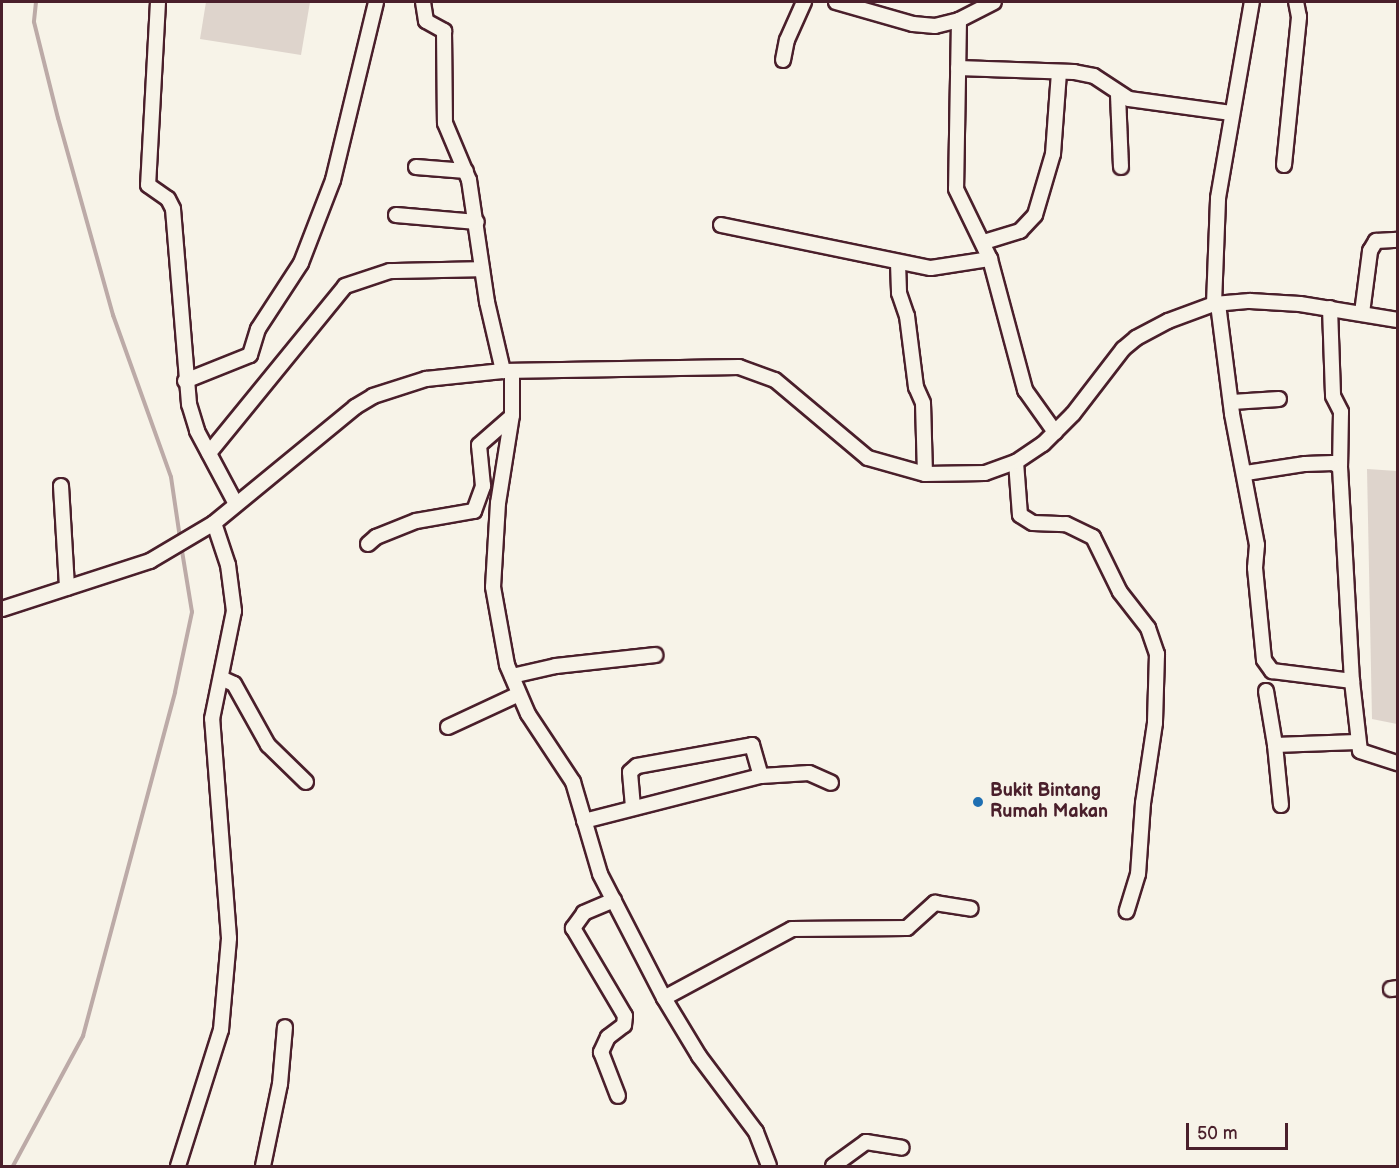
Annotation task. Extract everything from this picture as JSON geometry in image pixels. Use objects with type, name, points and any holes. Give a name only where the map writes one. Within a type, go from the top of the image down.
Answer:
[{"type":"street","points":[[158,2],[148,185],[168,199],[173,209],[182,288],[185,381],[197,431],[236,504]]},
{"type":"street","points":[[185,381],[250,356],[258,329],[301,263],[333,180],[376,2]]},
{"type":"street","points":[[423,2],[426,21],[444,31],[446,123],[466,171],[477,222],[482,269],[507,371],[512,415],[498,503],[493,587],[498,632],[519,694],[573,782],[597,864],[614,900],[664,998],[699,1056],[756,1132],[769,1167]]},
{"type":"street","points":[[783,60],[787,40],[804,2]]},
{"type":"street","points":[[836,2],[913,24],[935,26],[959,20],[994,2]]},
{"type":"street","points":[[1252,2],[1231,113],[1216,214],[1216,304],[1246,473],[1268,667],[1352,681]]},
{"type":"street","points":[[1284,165],[1298,29],[1296,2]]},
{"type":"street","points":[[959,20],[956,189],[984,242],[990,259],[1017,370],[1030,399],[1055,432]]},
{"type":"street","points":[[958,68],[1059,72],[1094,76],[1118,95],[1231,113]]},
{"type":"street","points":[[984,242],[1020,231],[1035,215],[1053,154],[1059,72]]},
{"type":"street","points":[[1118,95],[1121,167]]},
{"type":"street","points":[[416,167],[466,171]]},
{"type":"street","points":[[396,216],[477,222]]},
{"type":"street","points":[[721,225],[898,263],[947,268],[990,259]]},
{"type":"street","points":[[1362,313],[1370,251],[1377,241],[1398,240]]},
{"type":"street","points":[[898,263],[899,293],[908,316],[916,387],[923,403],[925,473]]},
{"type":"street","points":[[209,453],[345,286],[390,271],[482,269]]},
{"type":"street","points":[[2,609],[150,561],[208,526],[373,396],[426,379],[507,371],[739,367],[775,380],[868,458],[896,469],[925,473],[985,473],[1016,462],[1055,432],[1136,338],[1216,304],[1260,302],[1330,308],[1398,320]]},
{"type":"street","points":[[1330,308],[1333,396],[1341,412],[1340,467],[1357,742],[1366,755],[1398,763]]},
{"type":"street","points":[[1232,402],[1279,399]]},
{"type":"street","points":[[368,544],[375,537],[416,521],[474,512],[483,486],[479,445],[483,438],[505,426],[512,415]]},
{"type":"street","points":[[1016,462],[1020,515],[1033,523],[1066,524],[1093,537],[1120,592],[1148,628],[1157,654],[1155,723],[1143,803],[1138,874],[1127,911]]},
{"type":"street","points":[[1246,473],[1305,464],[1333,463],[1340,467]]},
{"type":"street","points":[[61,486],[68,588]]},
{"type":"street","points":[[178,1167],[213,1061],[225,994],[229,938],[212,719],[234,611],[228,565],[208,526]]},
{"type":"street","points":[[512,676],[556,666],[655,655]]},
{"type":"street","points":[[221,678],[234,684],[268,745],[306,782]]},
{"type":"street","points":[[1266,691],[1275,745],[1281,805]]},
{"type":"street","points":[[448,727],[519,694]]},
{"type":"street","points":[[1275,745],[1357,742]]},
{"type":"street","points":[[633,807],[630,772],[637,766],[752,746],[757,753],[761,776]]},
{"type":"street","points":[[584,821],[761,776],[809,773],[831,783]]},
{"type":"street","points":[[614,900],[584,913],[573,928],[625,1016],[624,1025],[608,1037],[601,1052],[618,1096]]},
{"type":"street","points":[[664,998],[792,929],[908,928],[935,903],[971,909]]},
{"type":"street","points":[[263,1167],[280,1084],[285,1027]]},
{"type":"street","points":[[833,1167],[866,1142],[902,1148]]},
{"type":"shaded area","points":[[206,2],[310,2],[301,55],[200,39]]},
{"type":"shaded area","points":[[1367,469],[1397,471],[1397,724],[1372,719]]},
{"type":"waterway","points":[[36,2],[34,22],[58,118],[113,315],[171,477],[180,538]]},
{"type":"waterway","points":[[13,1166],[83,1036],[175,692],[192,612],[181,545]]},
{"type":"place","name":"Bukit Bintang Rumah Makan","points":[[978,802]]}]
